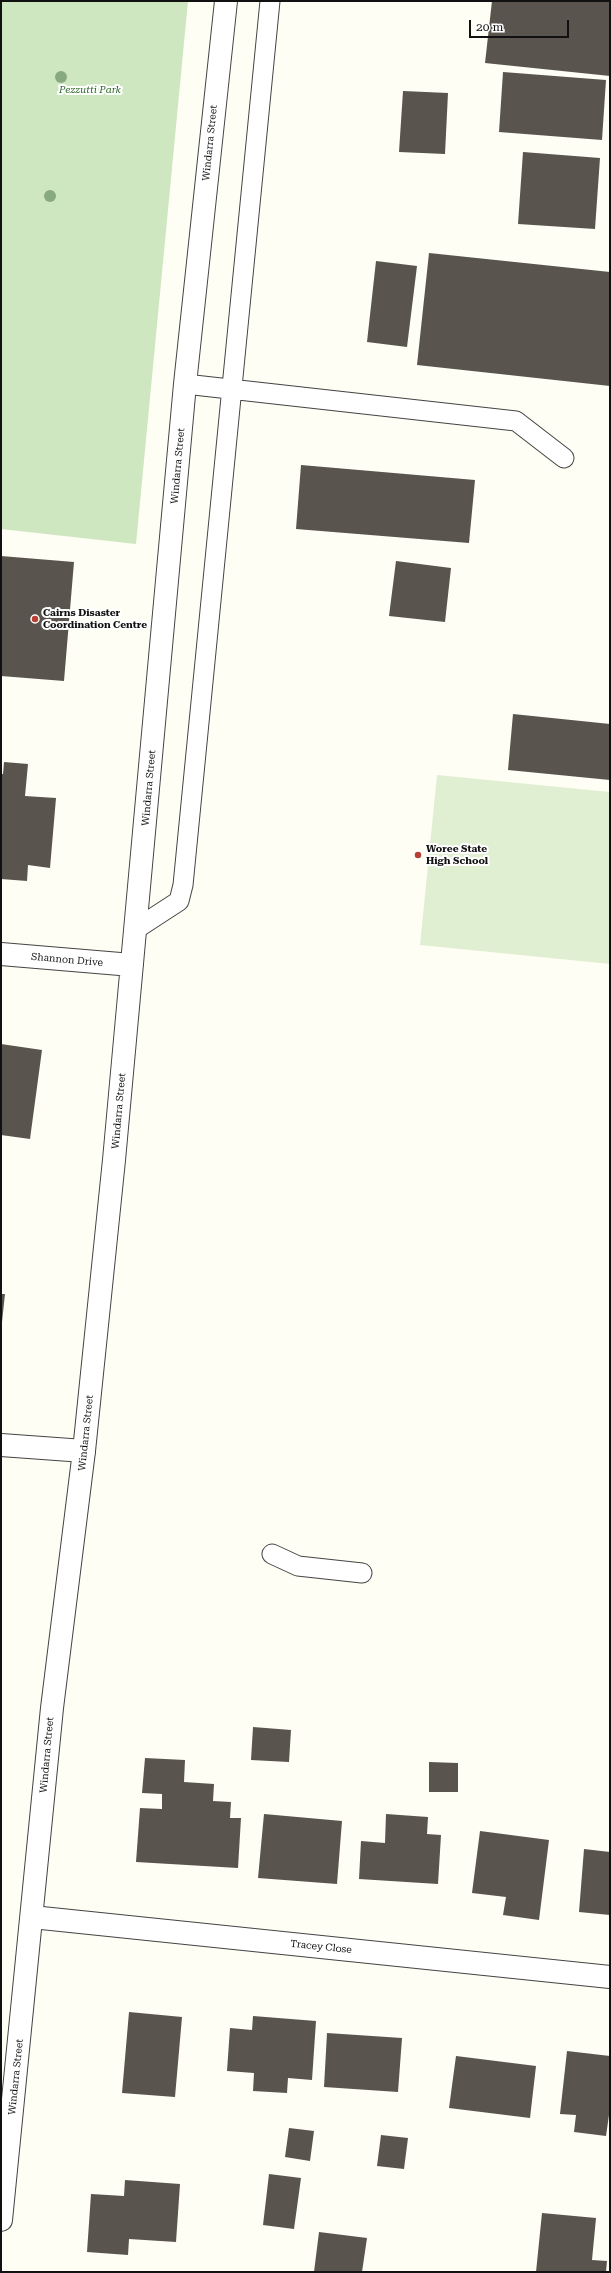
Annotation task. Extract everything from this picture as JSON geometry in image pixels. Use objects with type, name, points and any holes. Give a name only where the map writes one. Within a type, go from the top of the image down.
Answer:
[{"type":"street","name":"Windarra Street","points":[[1,2220],[52,1708],[84,1451],[136,929],[185,384],[226,1]]},
{"type":"street","name":"Shannon Drive","points":[[1,954],[132,965]]},
{"type":"street","points":[[1,1445],[84,1451]]},
{"type":"street","name":"Tracey Close","points":[[32,1917],[610,1977]]},
{"type":"lane","points":[[136,929],[179,901],[182,885],[270,1]]},
{"type":"lane","points":[[185,384],[516,421],[564,458]]},
{"type":"lane","points":[[272,1554],[298,1566],[362,1572]]},
{"type":"green space","name":"Pezzutti Park","points":[[1,1],[188,1],[136,544],[1,529]]},
{"type":"green space","points":[[437,775],[610,792],[610,964],[420,945]]},
{"type":"building","points":[[492,1],[610,1],[610,76],[485,63]]},
{"type":"building","points":[[503,72],[606,80],[602,140],[499,132]]},
{"type":"building","points":[[403,91],[448,93],[445,154],[399,152]]},
{"type":"building","points":[[523,152],[600,158],[595,229],[518,224]]},
{"type":"building","points":[[429,253],[610,272],[610,386],[417,365]]},
{"type":"building","points":[[376,261],[417,266],[407,347],[367,342]]},
{"type":"building","points":[[301,465],[475,480],[469,543],[296,529]]},
{"type":"building","name":"Cairns Disaster Coordination Centre","points":[[1,556],[74,562],[64,681],[1,676]]},
{"type":"building","points":[[396,561],[451,568],[445,622],[389,616]]},
{"type":"building","points":[[513,714],[610,724],[610,780],[508,770]]},
{"type":"building","points":[[4,762],[28,764],[25,796],[56,798],[50,868],[28,865],[27,881],[1,879],[1,774],[3,774]]},
{"type":"building","points":[[1,1044],[42,1050],[30,1139],[1,1135]]},
{"type":"building","points":[[1,1294],[5,1294],[2,1322],[1,1322]]},
{"type":"building","points":[[253,1727],[291,1730],[289,1762],[251,1760]]},
{"type":"building","points":[[145,1758],[185,1760],[184,1782],[214,1784],[213,1801],[231,1802],[230,1818],[241,1818],[238,1868],[136,1862],[140,1808],[162,1809],[162,1794],[142,1793]]},
{"type":"building","points":[[429,1762],[458,1763],[458,1792],[429,1792]]},
{"type":"building","points":[[264,1814],[342,1821],[337,1884],[258,1878]]},
{"type":"building","points":[[386,1814],[428,1817],[427,1834],[441,1835],[438,1884],[359,1879],[361,1841],[385,1843]]},
{"type":"building","points":[[480,1831],[549,1840],[539,1920],[503,1915],[506,1897],[472,1893]]},
{"type":"building","points":[[584,1849],[610,1852],[610,1915],[579,1912]]},
{"type":"building","points":[[129,2012],[182,2017],[175,2097],[122,2093]]},
{"type":"building","points":[[253,2016],[316,2021],[312,2080],[288,2078],[287,2093],[253,2091],[254,2073],[227,2071],[230,2028],[252,2030]]},
{"type":"building","points":[[327,2033],[402,2038],[398,2092],[324,2087]]},
{"type":"building","points":[[567,2051],[610,2056],[610,2108],[606,2136],[574,2132],[576,2115],[560,2114]]},
{"type":"building","points":[[456,2056],[536,2066],[530,2118],[449,2108]]},
{"type":"building","points":[[289,2128],[314,2131],[310,2161],[285,2157]]},
{"type":"building","points":[[381,2135],[408,2138],[404,2169],[377,2166]]},
{"type":"building","points":[[269,2174],[301,2178],[294,2229],[263,2225]]},
{"type":"building","points":[[125,2180],[180,2184],[176,2242],[129,2239],[128,2255],[87,2252],[91,2194],[124,2196]]},
{"type":"building","points":[[542,2213],[596,2218],[592,2260],[607,2261],[606,2272],[536,2272]]},
{"type":"building","points":[[319,2232],[367,2238],[362,2272],[314,2272]]},
{"type":"place","name":"Cairns Disaster Coordination Centre","points":[[35,619]]},
{"type":"place","name":"Woree State High School","points":[[418,855]]}]
